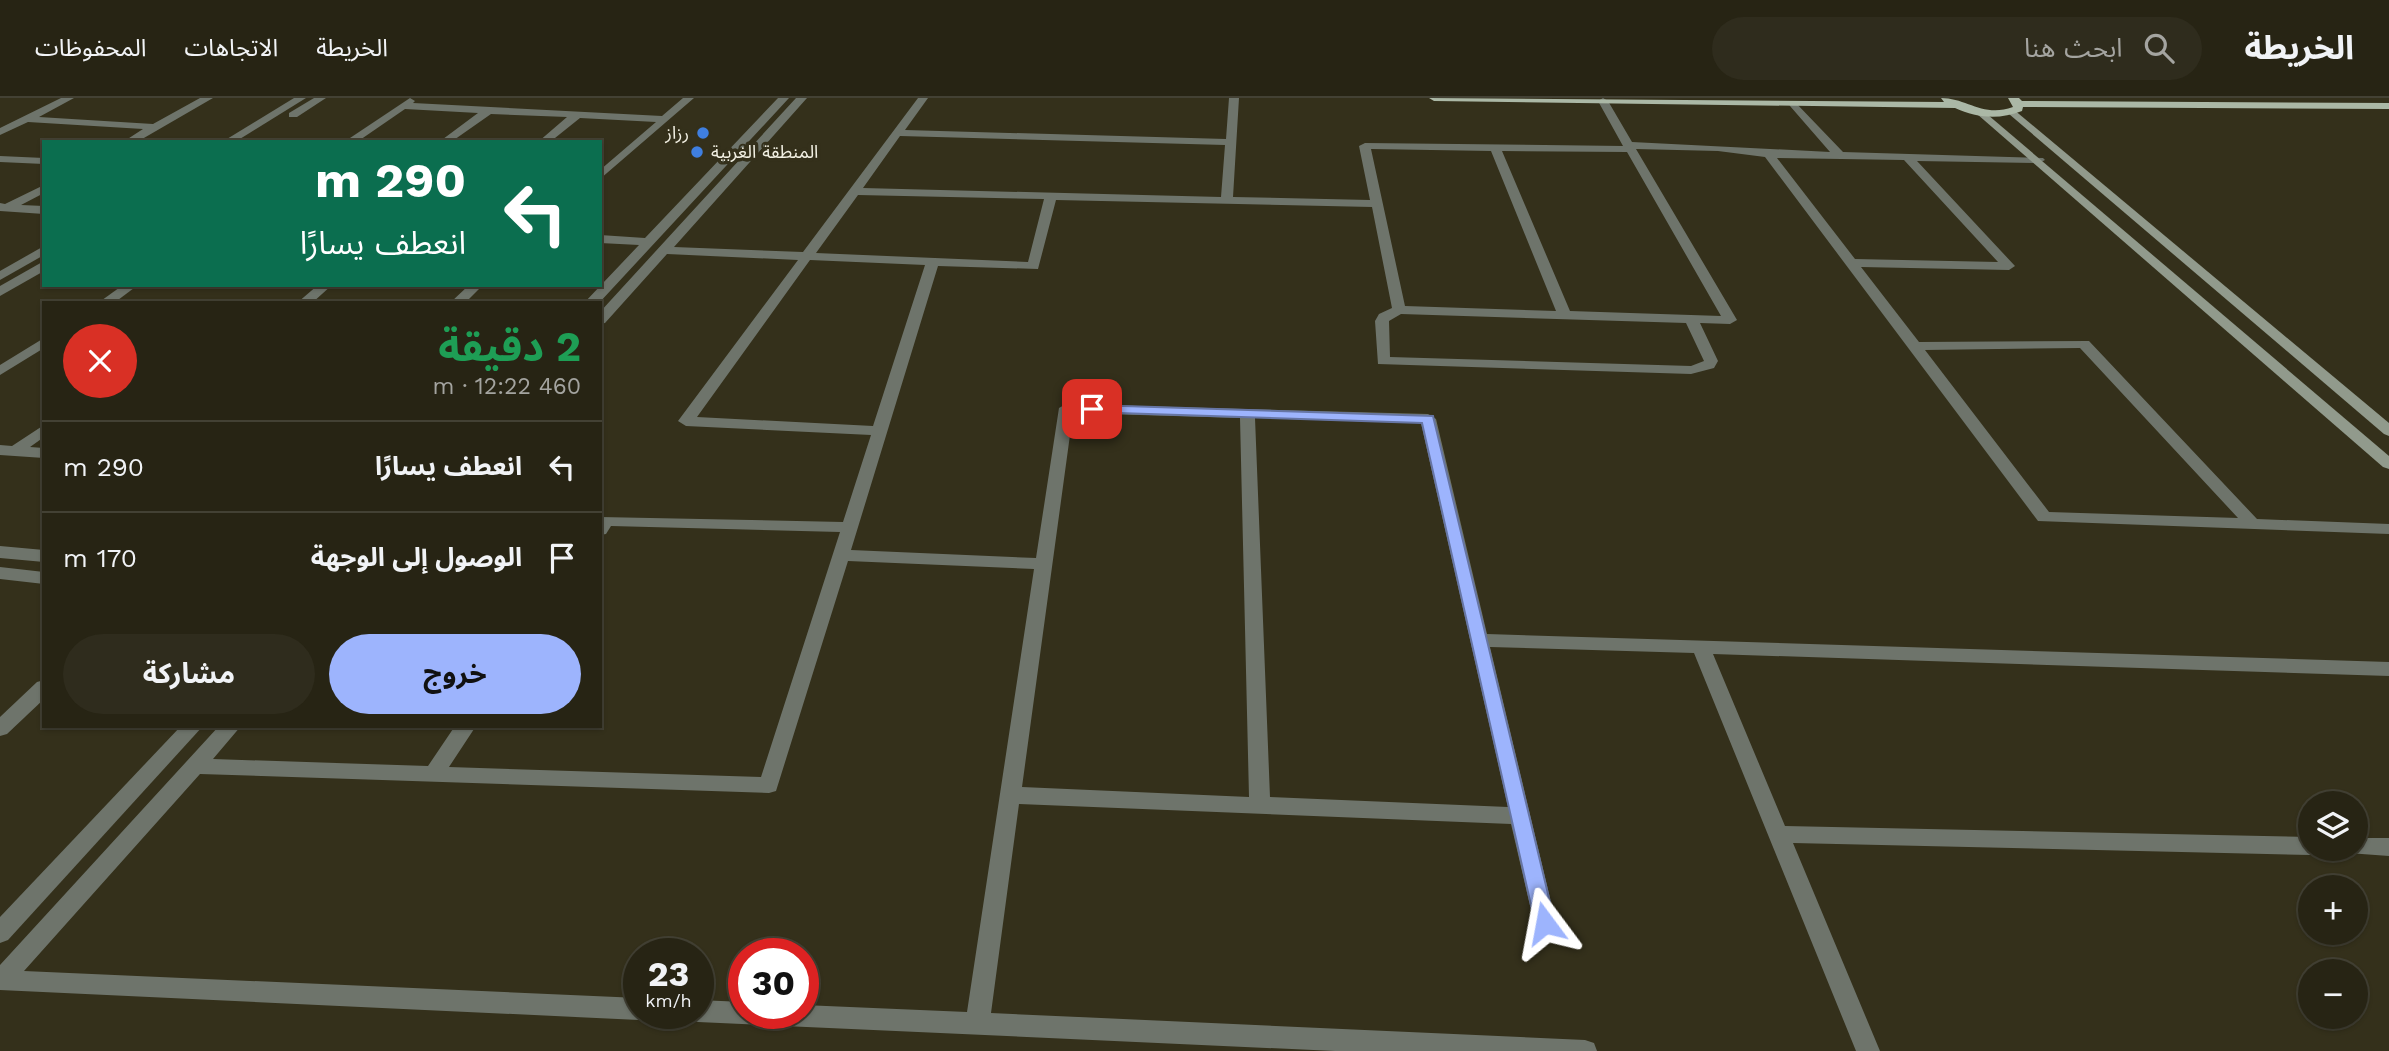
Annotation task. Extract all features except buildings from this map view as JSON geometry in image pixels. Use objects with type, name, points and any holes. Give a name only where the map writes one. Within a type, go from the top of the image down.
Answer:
[{"type":"main road","points":[[1434,98],[1794,104],[1950,101],[1981,112],[2389,464]]},
{"type":"main road","points":[[1981,112],[2015,105],[2389,106]]},
{"type":"main road","points":[[2015,105],[2389,431]]},
{"type":"street","points":[[2,130],[69,98]]},
{"type":"street","points":[[132,140],[208,98]]},
{"type":"street","points":[[230,140],[301,98]]},
{"type":"street","points":[[251,140],[321,98]]},
{"type":"street","points":[[352,140],[415,98]]},
{"type":"street","points":[[602,174],[689,98]]},
{"type":"street","points":[[593,301],[784,98]]},
{"type":"street","points":[[602,318],[802,98]]},
{"type":"street","points":[[880,431],[686,421],[923,98]]},
{"type":"street","points":[[1227,200],[1234,98]]},
{"type":"street","points":[[1603,102],[1730,320],[1691,318],[1564,314],[1399,310],[1384,317],[1382,321],[1383,360],[1691,370],[1709,365],[1711,361],[1691,318]]},
{"type":"street","points":[[1794,104],[1840,156]]},
{"type":"street","points":[[403,106],[664,119]]},
{"type":"street","points":[[447,140],[489,110]]},
{"type":"street","points":[[546,140],[577,115]]},
{"type":"street","points":[[26,119],[156,127]]},
{"type":"street","points":[[897,133],[1231,142]]},
{"type":"street","points":[[1399,310],[1365,146],[1729,149],[1769,154],[2039,160]]},
{"type":"street","points":[[1495,147],[1564,314]]},
{"type":"street","points":[[1769,154],[2044,517],[2389,528]]},
{"type":"street","points":[[1854,263],[2009,266],[1908,158]]},
{"type":"street","points":[[0,159],[42,161]]},
{"type":"street","points":[[4,207],[42,189]]},
{"type":"street","points":[[854,191],[1379,204]]},
{"type":"street","points":[[663,250],[1033,266],[1051,196]]},
{"type":"street","points":[[4,207],[42,210]]},
{"type":"street","points":[[602,239],[648,242]]},
{"type":"street","points":[[1,272],[20,265],[42,251]]},
{"type":"street","points":[[195,766],[769,785],[933,260]]},
{"type":"street","points":[[20,265],[38,269]]},
{"type":"street","points":[[1,272],[38,269]]},
{"type":"street","points":[[0,292],[38,269]]},
{"type":"street","points":[[108,301],[129,287]]},
{"type":"street","points":[[306,301],[324,287]]},
{"type":"street","points":[[459,301],[475,287]]},
{"type":"street","points":[[602,287],[606,287]]},
{"type":"street","points":[[0,371],[42,343]]},
{"type":"street","points":[[1916,346],[2084,344],[2252,524]]},
{"type":"street","points":[[977,1024],[1066,408],[1428,419],[1545,923]]},
{"type":"street","points":[[1247,414],[1260,805]]},
{"type":"street","points":[[8,450],[42,431]]},
{"type":"street","points":[[8,450],[42,453]]},
{"type":"street","points":[[602,527],[606,522],[850,527]]},
{"type":"street","points":[[0,552],[42,556]]},
{"type":"street","points":[[842,555],[1044,564]]},
{"type":"street","points":[[0,573],[42,578]]},
{"type":"street","points":[[1481,640],[2389,669]]},
{"type":"street","points":[[1700,647],[1868,1051]]},
{"type":"street","points":[[0,729],[42,690]]},
{"type":"street","points":[[0,705],[23,707]]},
{"type":"street","points":[[0,933],[191,728]]},
{"type":"street","points":[[0,980],[229,728]]},
{"type":"street","points":[[433,774],[465,728]]},
{"type":"street","points":[[1010,795],[1521,816]]},
{"type":"street","points":[[1778,834],[2298,846]]},
{"type":"street","points":[[2368,847],[2389,847]]},
{"type":"street","points":[[0,980],[623,1008]]},
{"type":"street","points":[[714,1012],[1585,1051]]},
{"type":"place","name":"رزاز","points":[[703,133]]},
{"type":"place","name":"المنطقة الغربية","points":[[697,152]]},
{"type":"route","points":[[1092,409],[1428,419],[1545,923]]}]
